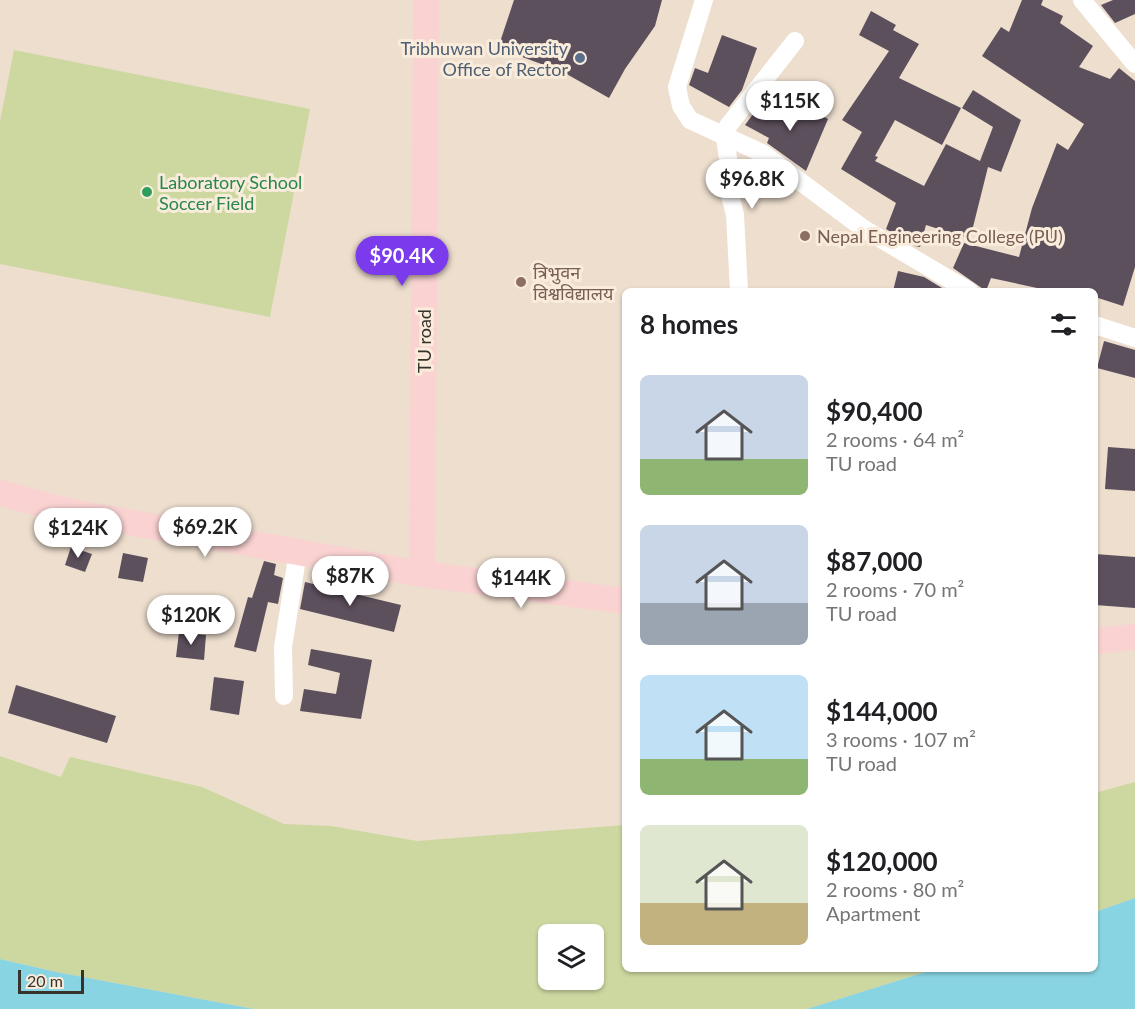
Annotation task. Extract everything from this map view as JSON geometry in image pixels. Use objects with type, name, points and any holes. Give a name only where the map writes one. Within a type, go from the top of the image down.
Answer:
[{"type":"main road","name":"TU road","points":[[422,574],[426,0]]},
{"type":"main road","points":[[0,493],[71,513],[422,574],[622,600]]},
{"type":"main road","points":[[1098,641],[1135,637]]},
{"type":"street","points":[[704,0],[677,87],[681,106],[690,120],[724,138],[762,153],[864,229],[964,288]]},
{"type":"street","points":[[1082,0],[1135,64]]},
{"type":"street","points":[[739,288],[735,215],[727,183],[729,165],[724,138],[728,126],[795,41]]},
{"type":"street","points":[[1098,326],[1135,338]]},
{"type":"street","points":[[284,696],[283,647],[298,552]]},
{"type":"green space","name":"Laboratory School Soccer Field","points":[[14,50],[310,109],[270,317],[0,264],[0,121]]},
{"type":"green space","points":[[0,756],[61,777],[70,757],[202,787],[284,824],[331,826],[417,841],[622,825],[622,972],[925,972],[807,1009],[254,1009],[56,972],[0,959]]},
{"type":"green space","points":[[1135,782],[1135,898],[1098,911],[1098,792]]},
{"type":"water","points":[[1135,898],[1135,1009],[807,1009],[925,972],[1098,972],[1098,911]]},
{"type":"water","points":[[0,959],[56,972],[254,1009],[0,1009]]},
{"type":"building","name":"Tribhuwan University Office of Rector","points":[[514,0],[662,0],[655,26],[625,69],[609,98],[563,72],[498,48]]},
{"type":"building","points":[[1022,0],[1043,0],[1041,5],[1063,16],[1060,23],[1093,46],[1079,67],[1110,79],[1119,68],[1135,81],[1135,267],[1123,306],[1098,298],[1098,288],[1037,288],[991,278],[987,288],[982,288],[953,268],[964,243],[1019,257],[1032,208],[1057,143],[1068,150],[1084,124],[982,56],[1001,27],[1009,32]]},
{"type":"building","points":[[1113,0],[1135,0],[1135,14],[1115,23],[1101,5]]},
{"type":"building","points":[[871,11],[896,25],[893,30],[919,44],[899,78],[961,108],[942,145],[895,120],[875,156],[878,157],[875,161],[924,186],[946,144],[980,161],[993,127],[962,108],[973,90],[1021,120],[1001,172],[988,167],[970,239],[926,225],[920,247],[915,246],[886,229],[896,203],[841,169],[862,132],[842,120],[889,51],[859,35]]},
{"type":"building","points":[[722,35],[757,48],[742,90],[729,107],[689,85],[695,68],[708,73]]},
{"type":"building","points":[[762,102],[797,122],[805,106],[828,119],[806,171],[767,143],[769,138],[745,125]]},
{"type":"building","points":[[898,271],[924,277],[942,288],[894,288]]},
{"type":"building","points":[[1104,341],[1135,350],[1135,378],[1098,368]]},
{"type":"building","points":[[1108,447],[1135,449],[1135,491],[1105,489]]},
{"type":"building","points":[[71,547],[92,554],[85,572],[65,565]]},
{"type":"building","points":[[123,553],[148,558],[143,582],[118,578]]},
{"type":"building","points":[[1098,554],[1135,557],[1135,608],[1098,605]]},
{"type":"building","points":[[264,561],[276,564],[274,575],[283,578],[278,604],[268,602],[256,652],[234,647],[248,597],[252,598]]},
{"type":"building","points":[[305,582],[401,605],[394,632],[300,609]]},
{"type":"building","points":[[179,632],[206,635],[204,660],[176,657]]},
{"type":"building","points":[[311,649],[372,660],[361,719],[300,711],[304,689],[336,694],[340,673],[308,665]]},
{"type":"building","points":[[214,677],[244,681],[239,715],[210,710]]},
{"type":"building","points":[[16,685],[116,716],[107,743],[8,713]]},
{"type":"place","name":"Tribhuwan University Office of Rector","points":[[580,58]]},
{"type":"place","name":"Laboratory School Soccer Field","points":[[147,192]]},
{"type":"place","name":"Nepal Engineering College (PU)","points":[[805,236]]},
{"type":"place","name":"त्रिभुवन विश्वविद्यालय","points":[[521,282]]}]
